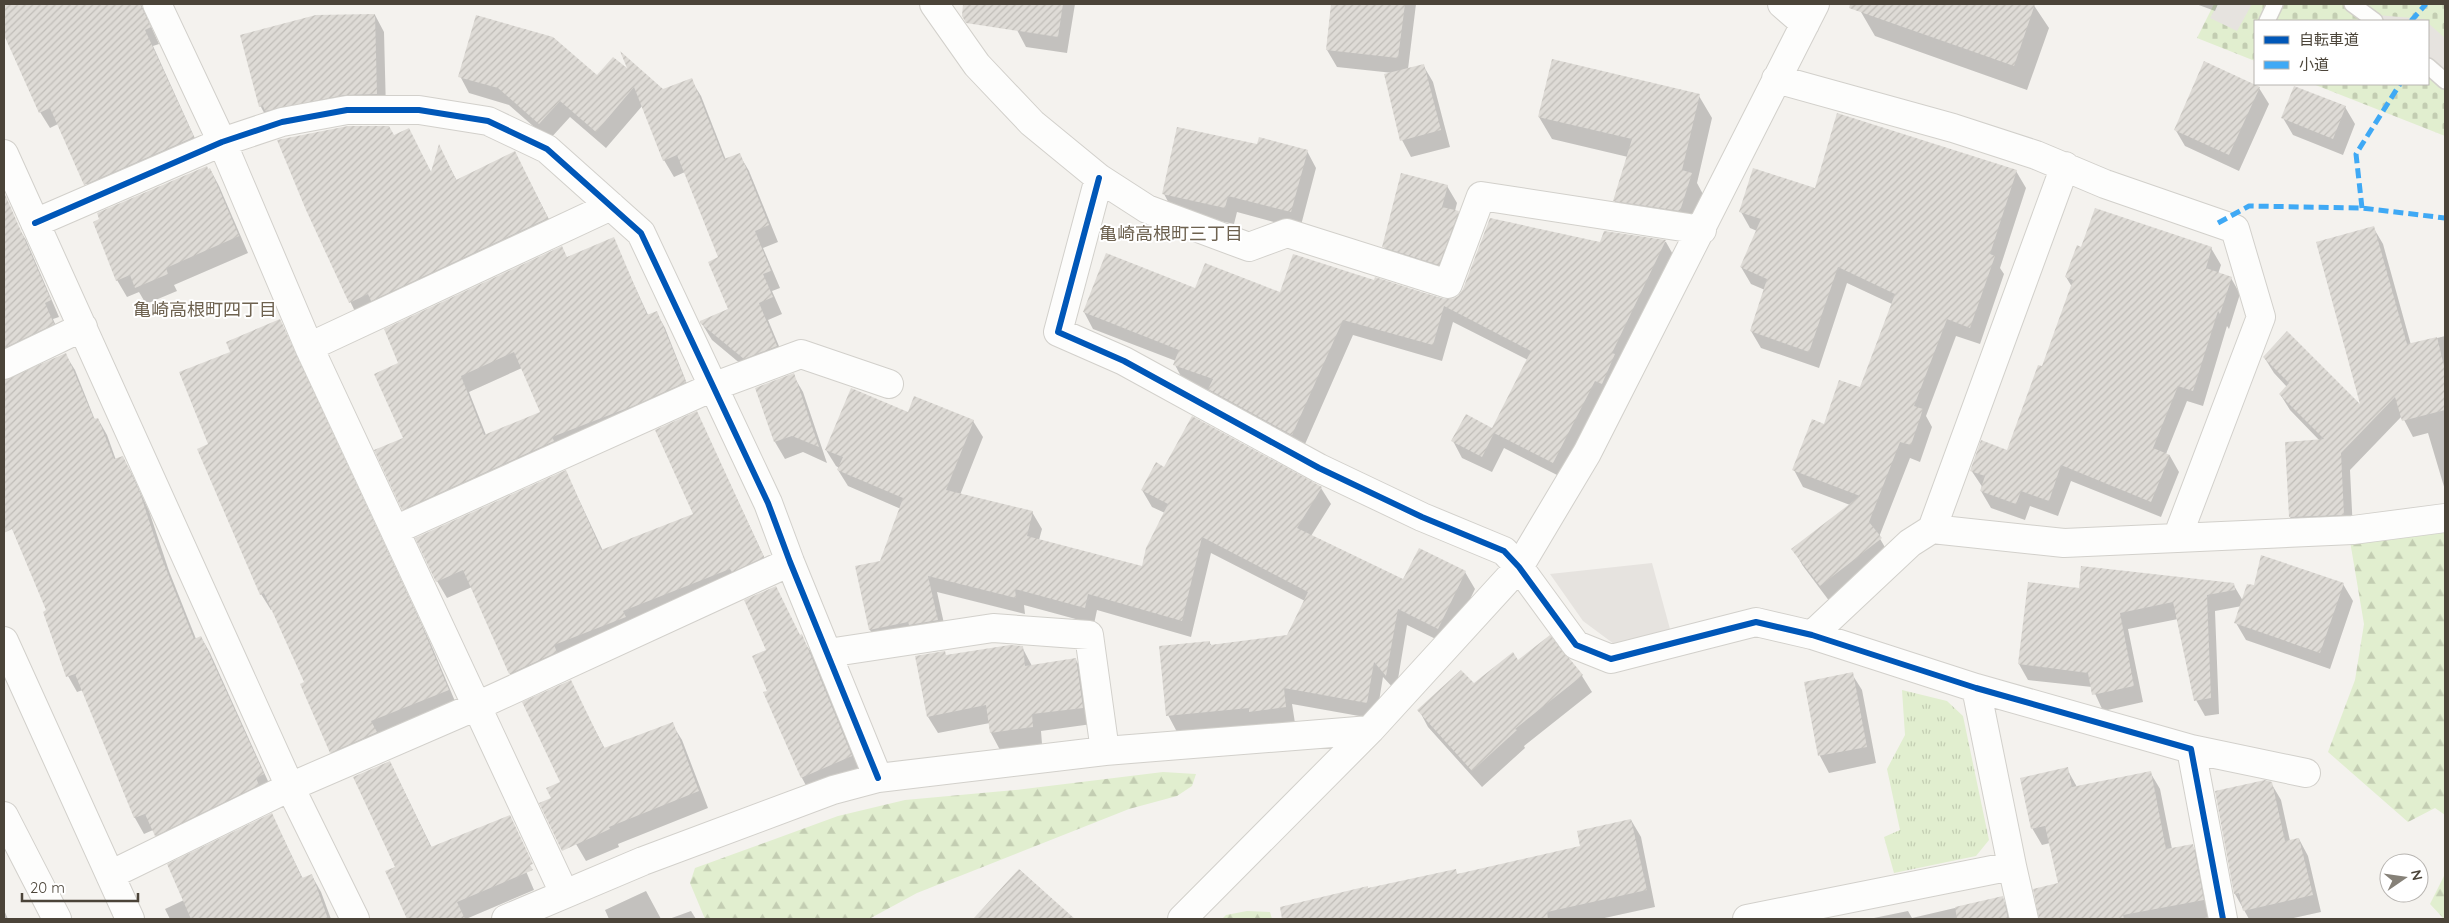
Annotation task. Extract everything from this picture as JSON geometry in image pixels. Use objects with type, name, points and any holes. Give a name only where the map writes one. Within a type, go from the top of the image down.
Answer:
[{"type":"street","points":[[157,4],[222,142],[309,347],[564,893]]},
{"type":"street","points":[[934,4],[978,65],[1032,123],[1099,178],[1147,209],[1249,247],[1287,233],[1448,284],[1481,196],[1702,230]]},
{"type":"street","points":[[1182,919],[1370,730],[1519,567],[1587,453],[1702,230],[1810,14],[1782,4]]},
{"type":"street","points":[[1776,79],[1953,128],[2065,166],[2105,184],[2234,229],[2262,317],[2177,538]]},
{"type":"street","points":[[35,223],[222,142],[282,122],[347,110],[420,110],[488,121],[548,149],[641,233],[715,386],[768,503],[878,778]]},
{"type":"street","points":[[4,154],[290,787],[355,919]]},
{"type":"street","points":[[1812,635],[1910,543],[1932,529],[2065,166]]},
{"type":"street","points":[[1099,178],[1058,332],[1124,360],[1319,468],[1422,517],[1504,551],[1519,567],[1576,646],[1611,659],[1756,622],[1812,635],[1976,688],[2191,749],[2306,773]]},
{"type":"street","points":[[309,347],[611,206]]},
{"type":"street","points":[[4,365],[83,327]]},
{"type":"street","points":[[395,530],[715,386],[801,354],[889,384]]},
{"type":"street","points":[[1932,529],[2064,543],[2353,530],[2445,518]]},
{"type":"street","points":[[110,875],[290,787],[477,706],[790,562]]},
{"type":"street","points":[[828,653],[993,628],[1089,634],[1105,751]]},
{"type":"street","points":[[4,641],[130,919]]},
{"type":"street","points":[[1976,688],[2024,919]]},
{"type":"street","points":[[506,919],[564,893],[833,790],[878,778],[1105,751],[1370,730]]},
{"type":"street","points":[[2191,749],[2223,919]]},
{"type":"street","points":[[4,816],[57,919]]},
{"type":"street","points":[[1746,919],[1782,916],[2012,866]]},
{"type":"lane","points":[[2267,20],[2275,4]]},
{"type":"lane","points":[[2352,4],[2374,20]]},
{"type":"lane","points":[[2429,67],[2445,81]]},
{"type":"green space","points":[[2214,4],[2445,4],[2445,136],[2316,85],[2429,85],[2429,20],[2254,20],[2254,61],[2197,38]]},
{"type":"green space","points":[[2445,531],[2445,815],[2435,808],[2408,822],[2328,752],[2355,680],[2364,624],[2350,541]]},
{"type":"green space","points":[[1902,690],[1947,701],[1963,716],[1989,840],[1976,856],[1894,873],[1884,837],[1900,830],[1887,769],[1905,735]]},
{"type":"green space","points":[[1163,772],[1196,774],[1192,786],[1177,796],[1129,809],[917,893],[869,919],[705,919],[690,883],[695,868],[838,816],[905,800],[1015,790]]},
{"type":"green space","points":[[2445,874],[2445,919],[2444,919],[2430,904]]},
{"type":"green space","points":[[1247,911],[1270,912],[1272,919],[1222,919],[1226,915]]},
{"type":"shaded area","points":[[2218,4],[2252,4],[2237,31],[2210,18]]},
{"type":"shaded area","points":[[2377,15],[2425,20],[2383,20]]},
{"type":"shaded area","points":[[2429,24],[2445,38],[2445,73],[2429,59]]},
{"type":"shaded area","points":[[1652,563],[1670,629],[1614,644],[1583,621],[1550,574]]},
{"type":"building","points":[[4,4],[140,4],[151,27],[145,30],[194,137],[84,185],[50,108],[39,113],[4,35]]},
{"type":"building","points":[[963,4],[1063,4],[1058,37],[966,23],[962,16]]},
{"type":"building","points":[[1331,4],[1405,4],[1398,58],[1326,50]]},
{"type":"building","points":[[1850,4],[2035,4],[2014,66],[1849,8]]},
{"type":"building","points":[[375,14],[377,94],[344,95],[265,111],[263,106],[259,107],[240,35],[316,15]]},
{"type":"building","points":[[476,15],[553,37],[597,75],[613,57],[627,68],[620,51],[663,89],[692,78],[724,159],[740,153],[769,225],[755,231],[771,271],[763,274],[773,297],[759,303],[777,346],[744,359],[700,323],[700,321],[728,309],[708,262],[718,257],[677,155],[663,161],[634,87],[596,132],[560,101],[539,124],[498,88],[458,77]]},
{"type":"building","points":[[1552,59],[1700,94],[1682,170],[1692,173],[1680,211],[1613,201],[1632,139],[1538,117]]},
{"type":"building","points":[[2204,61],[2260,87],[2229,155],[2174,130]]},
{"type":"building","points":[[1424,64],[1441,130],[1400,141],[1384,74]]},
{"type":"building","points":[[2294,86],[2346,106],[2333,139],[2281,118]]},
{"type":"building","points":[[1837,113],[2017,170],[1990,254],[1995,256],[1970,328],[1947,319],[1914,406],[1923,409],[1911,445],[1900,442],[1869,522],[1882,538],[1820,586],[1791,549],[1860,496],[1792,470],[1812,419],[1824,424],[1839,380],[1860,387],[1895,294],[1838,267],[1809,352],[1750,331],[1767,279],[1740,267],[1761,219],[1739,212],[1753,168],[1815,188]]},
{"type":"building","points":[[348,126],[389,126],[394,135],[409,128],[431,172],[439,144],[456,180],[515,151],[548,218],[371,301],[368,294],[349,303],[306,210],[277,140]]},
{"type":"building","points":[[1177,127],[1257,144],[1259,137],[1308,150],[1291,212],[1228,196],[1225,208],[1162,194]]},
{"type":"building","points":[[207,166],[208,169],[210,168],[239,236],[166,268],[168,274],[135,288],[130,275],[116,281],[93,222],[99,219],[97,213]]},
{"type":"building","points":[[1401,173],[1448,185],[1442,207],[1459,211],[1439,265],[1382,247]]},
{"type":"building","points":[[4,192],[51,300],[45,303],[54,324],[4,348]]},
{"type":"building","points":[[2095,208],[2212,247],[2206,268],[2232,277],[2220,314],[2218,311],[2193,391],[2178,386],[2153,448],[2170,455],[2151,502],[2061,465],[2049,501],[2021,491],[2016,504],[1980,491],[1985,476],[1970,471],[1981,440],[2007,450],[2038,365],[2042,366],[2073,280],[2065,277],[2077,245],[2081,247]]},
{"type":"building","points":[[1490,218],[1600,242],[1604,231],[1666,240],[1612,353],[1615,354],[1602,384],[1595,381],[1553,463],[1494,433],[1482,457],[1451,441],[1466,414],[1492,428],[1531,351],[1444,306],[1433,345],[1343,320],[1292,435],[1208,389],[1213,379],[1173,365],[1179,350],[1083,312],[1106,253],[1195,288],[1205,263],[1280,292],[1293,254],[1374,280],[1375,277],[1443,299],[1452,299],[1458,296],[1463,289]]},
{"type":"building","points":[[2374,226],[2407,344],[2437,337],[2445,370],[2445,410],[2402,421],[2395,397],[2341,453],[2344,515],[2289,517],[2285,442],[2324,439],[2279,394],[2289,383],[2263,357],[2287,331],[2360,404],[2316,242]]},
{"type":"building","points":[[614,237],[647,315],[657,311],[686,382],[633,406],[552,437],[554,441],[402,510],[374,450],[403,438],[374,374],[398,363],[384,329],[562,246],[567,257]],"holes":[[[514,352],[540,412],[484,435],[461,376]]]},
{"type":"building","points":[[280,319],[421,624],[449,690],[371,721],[377,732],[330,753],[300,684],[304,682],[264,593],[260,595],[197,449],[208,444],[179,372],[230,352],[226,342]]},
{"type":"building","points":[[66,353],[94,419],[98,418],[114,459],[123,456],[140,493],[160,554],[194,639],[201,636],[264,774],[256,778],[259,785],[155,836],[145,814],[134,818],[75,674],[66,677],[43,612],[46,610],[12,529],[4,533],[4,380]]},
{"type":"building","points":[[794,373],[819,447],[792,436],[774,442],[755,388]]},
{"type":"building","points":[[851,388],[908,412],[914,396],[974,420],[946,490],[1033,511],[1027,536],[1142,566],[1146,548],[1168,504],[1141,490],[1156,462],[1164,467],[1192,416],[1322,487],[1297,528],[1403,579],[1419,548],[1466,571],[1438,629],[1398,609],[1386,676],[1374,662],[1367,703],[1284,688],[1286,707],[1249,712],[1249,708],[1166,716],[1159,646],[1210,641],[1210,645],[1287,635],[1308,592],[1202,537],[1182,621],[1088,594],[1085,608],[1015,589],[1016,598],[928,576],[938,620],[909,625],[908,622],[869,630],[855,566],[880,561],[903,498],[837,470],[843,457],[825,450]]},
{"type":"building","points":[[697,411],[764,557],[732,572],[730,569],[623,611],[626,617],[554,645],[557,652],[509,674],[463,570],[436,582],[415,538],[566,470],[601,550],[693,514],[655,430]]},
{"type":"building","points":[[2261,555],[2344,583],[2320,653],[2234,623],[2247,584],[2254,585]]},
{"type":"building","points":[[2081,566],[2234,583],[2235,590],[2207,595],[2211,698],[2194,701],[2173,602],[2120,613],[2134,686],[2092,695],[2088,673],[2018,664],[2028,582],[2079,588]]},
{"type":"building","points":[[776,586],[800,635],[802,634],[852,756],[801,778],[763,692],[767,691],[752,656],[766,650],[744,600]]},
{"type":"building","points":[[1550,635],[1583,675],[1515,729],[1517,730],[1472,771],[1417,710],[1461,670],[1474,683],[1513,652],[1518,660]]},
{"type":"building","points":[[1010,645],[1023,646],[1025,666],[1076,658],[1083,708],[1032,714],[1033,727],[990,733],[986,705],[927,717],[915,656],[945,651],[946,655]]},
{"type":"building","points":[[1853,672],[1867,747],[1818,756],[1804,682]]},
{"type":"building","points":[[571,680],[604,748],[673,722],[699,791],[609,827],[610,829],[562,851],[539,803],[551,798],[546,788],[560,782],[522,702]]},
{"type":"building","points":[[390,761],[431,847],[510,815],[533,864],[530,865],[533,870],[457,902],[465,919],[407,919],[385,871],[395,867],[353,777]]},
{"type":"building","points":[[2068,767],[2072,787],[2151,771],[2166,849],[2193,844],[2204,900],[2123,915],[2124,919],[2039,919],[2033,889],[2058,883],[2045,826],[2031,829],[2020,778]]},
{"type":"building","points":[[2265,780],[2272,782],[2285,841],[2299,838],[2313,895],[2243,911],[2239,893],[2234,894],[2215,791]]},
{"type":"building","points":[[272,813],[302,878],[312,874],[328,919],[191,919],[167,864]]},
{"type":"building","points":[[1631,819],[1647,890],[1547,912],[1548,919],[1282,919],[1280,907],[1368,886],[1368,888],[1456,869],[1457,874],[1580,846],[1577,831]]},
{"type":"building","points":[[1019,869],[1075,919],[973,919]]},
{"type":"building","points":[[2003,896],[2008,919],[1957,919],[1955,907]]},
{"type":"marked path","points":[[2412,20],[2426,4]]},
{"type":"marked path","points":[[2362,208],[2356,154],[2399,85]]},
{"type":"marked path","points":[[2218,223],[2249,206],[2362,208],[2445,218]]},
{"type":"cycle path","points":[[35,223],[222,142],[282,122],[347,110],[419,110],[488,121],[547,149],[641,233],[768,503],[878,778]]},
{"type":"cycle path","points":[[1099,178],[1058,332],[1124,361],[1319,468],[1422,517],[1504,551],[1519,567],[1576,645],[1611,659],[1756,622],[1812,635],[1976,688],[2191,749],[2223,919]]},
{"type":"district","name":"亀崎高根町三丁目","points":[[1171,233]]},
{"type":"district","name":"亀崎高根町四丁目","points":[[205,309]]}]
